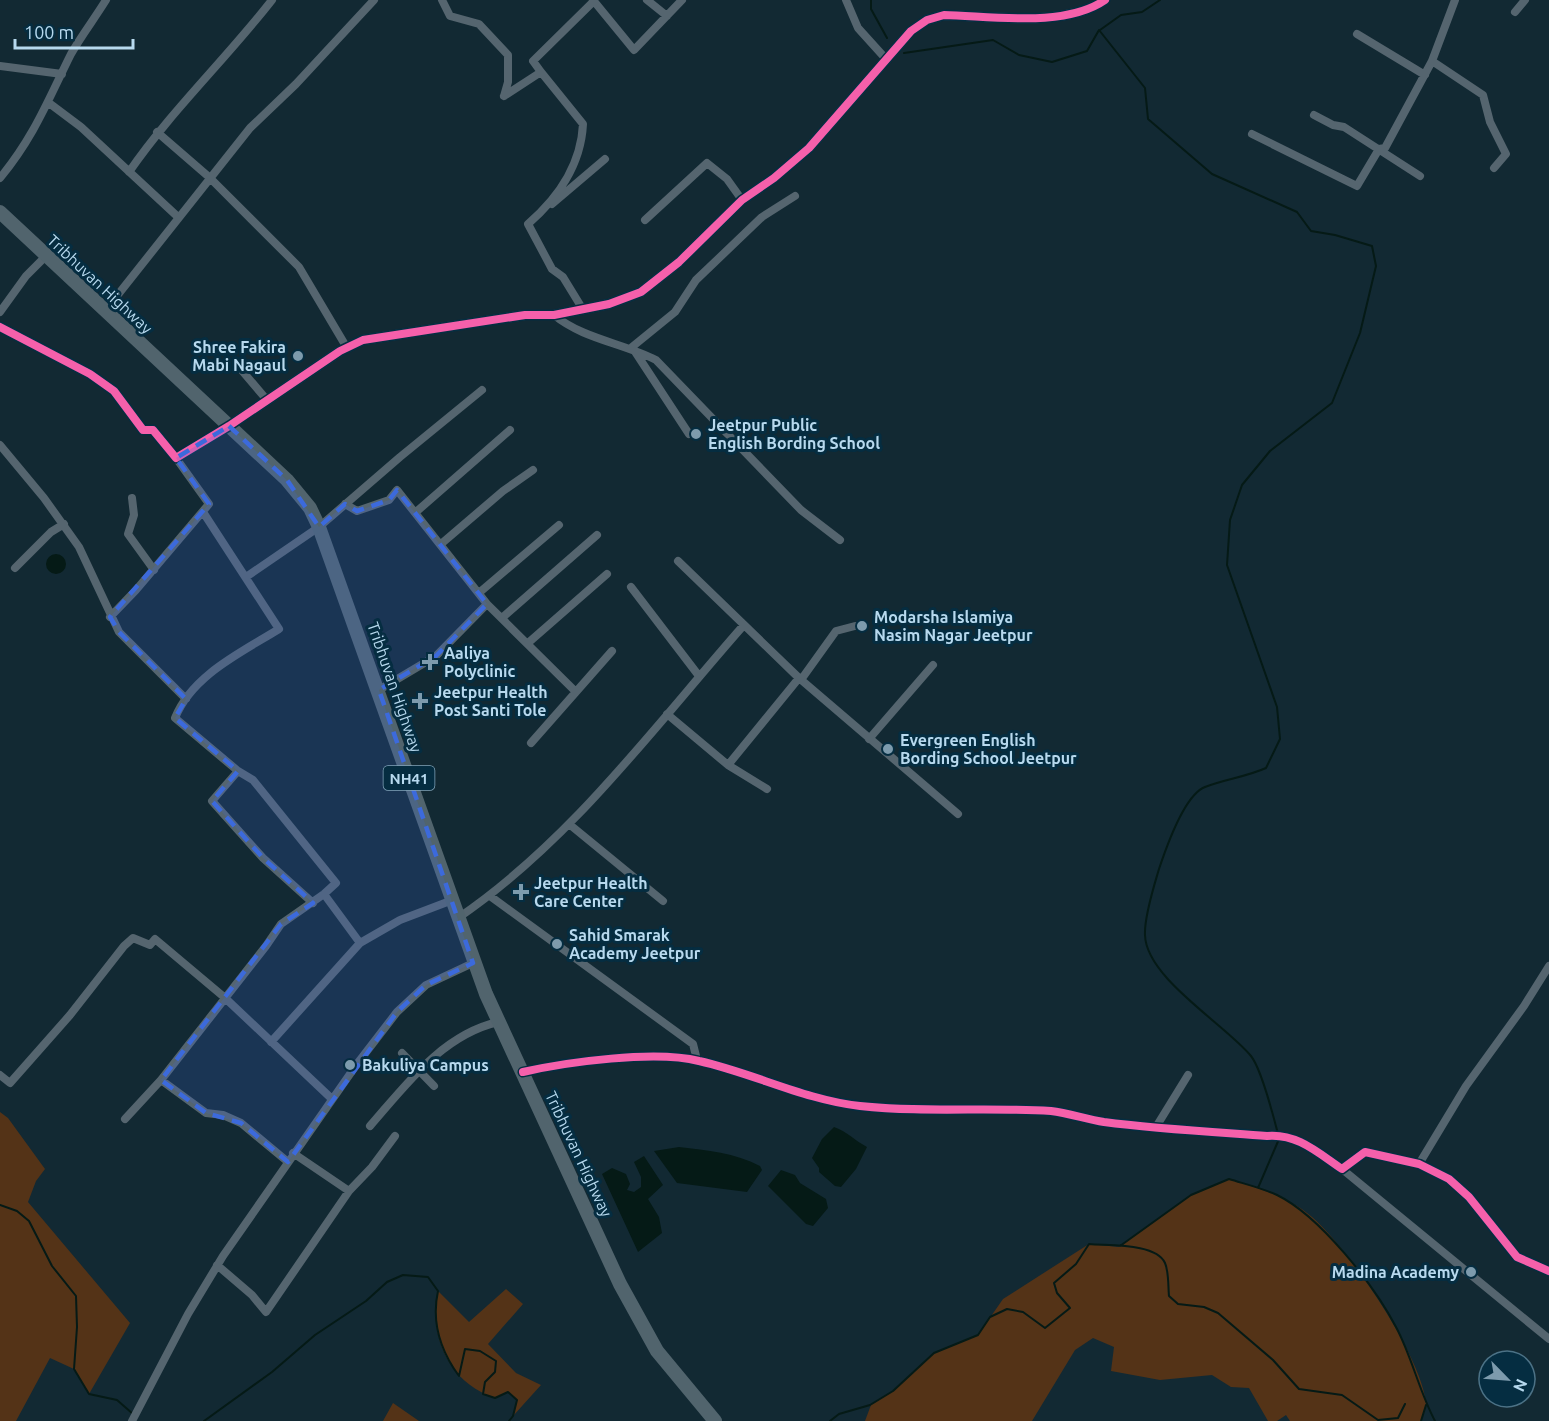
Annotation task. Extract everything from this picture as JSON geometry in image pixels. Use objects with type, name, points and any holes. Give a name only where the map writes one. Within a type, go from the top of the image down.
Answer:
[{"type":"highway","name":"Tribhuvan Highway","points":[[0,212],[287,480],[310,508],[379,690],[450,901],[498,1022],[620,1284],[657,1351],[715,1421]]},
{"type":"street","points":[[0,178],[23,150],[73,52],[106,0]]},
{"type":"street","points":[[129,172],[157,132],[239,42],[272,0]]},
{"type":"street","points":[[442,0],[450,16],[479,24],[508,55],[508,82],[504,96],[541,72]]},
{"type":"street","points":[[647,0],[667,16]]},
{"type":"street","points":[[552,204],[554,196],[575,163],[582,145],[583,124],[533,61],[593,1],[634,50],[682,0]]},
{"type":"street","points":[[846,0],[858,28],[886,59]]},
{"type":"street","points":[[176,458],[363,340],[525,315],[554,315],[609,304],[641,292],[679,262],[742,200],[774,178],[809,148],[911,31],[927,20],[944,15],[1061,17],[1084,11],[1105,0]]},
{"type":"street","points":[[1252,134],[1357,186],[1379,149],[1385,148],[1425,75],[1455,0]]},
{"type":"street","points":[[1515,12],[1525,0]]},
{"type":"street","points":[[105,311],[250,128],[296,84],[371,1]]},
{"type":"street","points":[[1357,34],[1425,75]]},
{"type":"street","points":[[1432,61],[1483,95],[1490,122],[1506,154],[1494,168]]},
{"type":"street","points":[[0,66],[62,74]]},
{"type":"street","points":[[49,103],[81,127],[178,217]]},
{"type":"street","points":[[1314,115],[1333,125],[1344,127],[1420,176]]},
{"type":"street","points":[[157,132],[209,177],[299,267],[347,348]]},
{"type":"street","points":[[582,308],[563,277],[552,270],[528,224],[605,159]]},
{"type":"street","points":[[645,220],[707,163],[727,179],[742,200]]},
{"type":"street","points":[[632,347],[675,312],[696,280],[762,217],[795,196]]},
{"type":"street","points":[[0,312],[26,276],[46,256]]},
{"type":"street","points":[[554,315],[580,331],[632,347],[656,360],[801,510],[840,540]]},
{"type":"street","points":[[0,327],[90,374],[114,391],[143,430],[153,430],[209,504],[183,532],[154,570],[110,617]]},
{"type":"street","points":[[632,347],[689,434]]},
{"type":"street","points":[[238,366],[267,400]]},
{"type":"street","points":[[246,577],[319,527],[482,390]]},
{"type":"street","points":[[416,512],[510,430]]},
{"type":"street","points":[[0,445],[64,524],[79,547],[110,617],[129,643],[186,699]]},
{"type":"street","points":[[441,544],[503,491],[533,470]]},
{"type":"street","points":[[345,504],[357,511],[389,500],[397,490],[480,592],[487,604],[503,617],[575,691]]},
{"type":"street","points":[[132,498],[134,515],[128,534],[154,570]]},
{"type":"street","points":[[125,1119],[161,1080],[266,946],[280,924],[312,903],[336,883],[253,780],[238,771],[176,718],[186,699],[203,679],[279,628],[204,512]]},
{"type":"street","points":[[15,568],[51,532],[64,524]]},
{"type":"street","points":[[480,592],[559,525]]},
{"type":"street","points":[[503,617],[597,535]]},
{"type":"street","points":[[678,561],[799,678],[958,814]]},
{"type":"street","points":[[528,643],[607,574]]},
{"type":"street","points":[[631,587],[699,676]]},
{"type":"street","points":[[379,690],[436,656],[487,604]]},
{"type":"street","points":[[457,919],[490,896],[548,846],[668,714],[743,626]]},
{"type":"street","points":[[728,765],[799,678],[803,677],[836,631],[855,626]]},
{"type":"street","points":[[531,743],[612,651]]},
{"type":"street","points":[[869,739],[933,665]]},
{"type":"street","points":[[668,714],[728,765],[767,789]]},
{"type":"street","points":[[238,771],[212,801],[263,858],[312,903]]},
{"type":"street","points":[[569,824],[663,901]]},
{"type":"street","points":[[324,894],[360,944]]},
{"type":"street","points":[[490,896],[693,1044],[697,1060]]},
{"type":"street","points":[[271,1042],[360,944],[400,920],[450,901]]},
{"type":"street","points":[[0,1075],[10,1083],[133,938],[150,945],[155,939],[224,997],[332,1099]]},
{"type":"street","points":[[132,1421],[188,1314],[218,1265],[332,1099],[397,1012],[426,985],[473,963]]},
{"type":"street","points":[[1419,1164],[1467,1086],[1524,1006],[1549,966]]},
{"type":"street","points":[[370,1126],[420,1069],[455,1039],[480,1026],[498,1022]]},
{"type":"street","points":[[402,1053],[434,1086]]},
{"type":"street","points":[[523,1072],[557,1064],[660,1057],[697,1060],[859,1106],[971,1111],[992,1108],[1054,1112],[1103,1122],[1267,1136],[1283,1134],[1294,1138],[1342,1170],[1549,1339]]},
{"type":"street","points":[[1156,1127],[1188,1075]]},
{"type":"street","points":[[161,1080],[206,1113],[224,1115],[241,1123],[288,1162]]},
{"type":"street","points":[[218,1265],[252,1295],[266,1312],[349,1191],[372,1167],[395,1136]]},
{"type":"street","points":[[1342,1170],[1365,1152],[1419,1164],[1449,1179],[1469,1197],[1517,1257],[1549,1270]]},
{"type":"street","points":[[293,1153],[349,1191]]},
{"type":"highlighted area","points":[[229,426],[287,480],[319,527],[345,504],[357,511],[389,500],[397,490],[487,604],[436,656],[379,690],[473,963],[426,985],[397,1012],[288,1162],[241,1123],[206,1113],[161,1080],[281,924],[313,903],[263,858],[212,801],[238,771],[175,718],[186,699],[119,632],[110,617],[209,504],[176,458]]},
{"type":"shaded area","points":[[56,554],[63,557],[66,564],[63,571],[56,574],[49,571],[46,564],[49,557]]},
{"type":"shaded area","points":[[0,1112],[8,1118],[45,1169],[36,1181],[28,1202],[130,1323],[89,1394],[74,1369],[50,1358],[16,1421],[0,1421]]},
{"type":"shaded area","points":[[834,1127],[867,1147],[856,1169],[841,1187],[835,1186],[819,1172],[812,1158],[822,1139]]},
{"type":"shaded area","points":[[679,1147],[731,1155],[760,1166],[762,1170],[747,1192],[677,1183],[654,1151]]},
{"type":"shaded area","points":[[644,1156],[663,1185],[648,1199],[659,1217],[662,1233],[638,1252],[602,1174],[612,1168],[626,1174],[630,1184],[627,1190],[634,1192],[641,1187],[641,1177],[634,1162]]},
{"type":"shaded area","points":[[781,1170],[795,1175],[800,1183],[826,1199],[828,1208],[813,1226],[806,1224],[768,1186]]},
{"type":"shaded area","points":[[1229,1179],[1273,1194],[1303,1210],[1345,1253],[1381,1304],[1411,1358],[1426,1403],[1421,1421],[1290,1421],[1286,1415],[1277,1421],[1268,1421],[1249,1388],[1231,1387],[1212,1375],[1160,1380],[1111,1371],[1114,1347],[1093,1338],[1075,1350],[1032,1421],[865,1421],[871,1405],[893,1391],[934,1353],[978,1335],[1003,1299],[1089,1244],[1119,1247],[1191,1195]]},
{"type":"shaded area","points":[[506,1289],[523,1304],[488,1344],[516,1373],[541,1385],[513,1416],[517,1400],[508,1392],[495,1398],[479,1391],[455,1370],[446,1356],[436,1325],[438,1291],[469,1322]]},
{"type":"shaded area","points":[[393,1403],[419,1421],[383,1421]]},
{"type":"waterway","points":[[871,0],[871,9],[887,38]]},
{"type":"waterway","points":[[1100,30],[1121,15],[1142,12],[1160,0]]},
{"type":"waterway","points":[[904,53],[993,40],[1019,55],[1052,62],[1087,51],[1099,30],[1145,88],[1148,119],[1212,174],[1297,212],[1311,231],[1335,235],[1372,246],[1376,266],[1360,333],[1332,403],[1270,451],[1242,485],[1230,520],[1227,565],[1277,707],[1280,739],[1266,768],[1205,787],[1190,800],[1177,823],[1162,860],[1145,928],[1149,951],[1158,968],[1172,984],[1251,1056],[1263,1082],[1278,1134]]},
{"type":"waterway","points":[[1258,1188],[1279,1139]]},
{"type":"waterway","points":[[1120,1246],[1191,1195],[1229,1179],[1277,1195],[1294,1205],[1328,1235],[1374,1292],[1402,1338],[1435,1421]]},
{"type":"waterway","points":[[0,1205],[17,1211],[29,1221],[52,1266],[76,1296],[77,1327],[74,1369],[89,1394],[117,1400],[133,1414]]},
{"type":"waterway","points":[[830,1421],[839,1414],[870,1405],[893,1391],[934,1353],[978,1335],[990,1317],[1007,1309],[1023,1312],[1045,1328],[1070,1308],[1057,1293],[1054,1283],[1076,1264],[1089,1244],[1142,1249],[1160,1257],[1165,1263],[1168,1275],[1169,1296],[1178,1304],[1204,1307],[1218,1313],[1273,1360],[1299,1389],[1342,1395],[1378,1420],[1398,1418],[1405,1404]]},
{"type":"waterway","points":[[204,1421],[272,1372],[315,1335],[366,1301],[387,1282],[403,1275],[428,1277],[438,1291],[436,1314],[439,1336],[459,1376],[465,1349],[480,1351],[496,1361],[495,1372],[485,1382],[483,1394],[495,1398],[508,1392],[517,1400],[513,1416],[509,1421]]},
{"type":"waterway","points":[[1421,1421],[1426,1405]]},
{"type":"cycle path","points":[[0,327],[90,374],[114,391],[143,430],[153,430],[176,458],[229,426],[340,351],[363,340],[525,315],[554,315],[609,304],[641,292],[679,262],[742,200],[774,178],[809,148],[911,31],[927,20],[944,15],[1005,18],[1049,17],[1089,9],[1105,0]]},
{"type":"cycle path","points":[[523,1072],[611,1059],[681,1058],[719,1066],[819,1098],[860,1106],[1051,1111],[1104,1122],[1278,1136],[1307,1145],[1342,1169],[1365,1152],[1419,1164],[1449,1179],[1469,1197],[1517,1257],[1549,1271]]},
{"type":"place","name":"Shree Fakira Mabi Nagaul","points":[[298,356]]},
{"type":"place","name":"Jeetpur Public English Bording School","points":[[696,434]]},
{"type":"place","name":"Modarsha Islamiya Nasim Nagar Jeetpur","points":[[862,626]]},
{"type":"place","name":"Aaliya Polyclinic","points":[[430,662]]},
{"type":"place","name":"Jeetpur Health Post Santi Tole","points":[[420,701]]},
{"type":"place","name":"Evergreen English Bording School Jeetpur","points":[[888,749]]},
{"type":"place","name":"Jeetpur Health Care Center","points":[[521,892]]},
{"type":"place","name":"Sahid Smarak Academy Jeetpur","points":[[557,944]]},
{"type":"place","name":"Bakuliya Campus","points":[[350,1065]]},
{"type":"place","name":"Madina Academy","points":[[1471,1272]]}]
